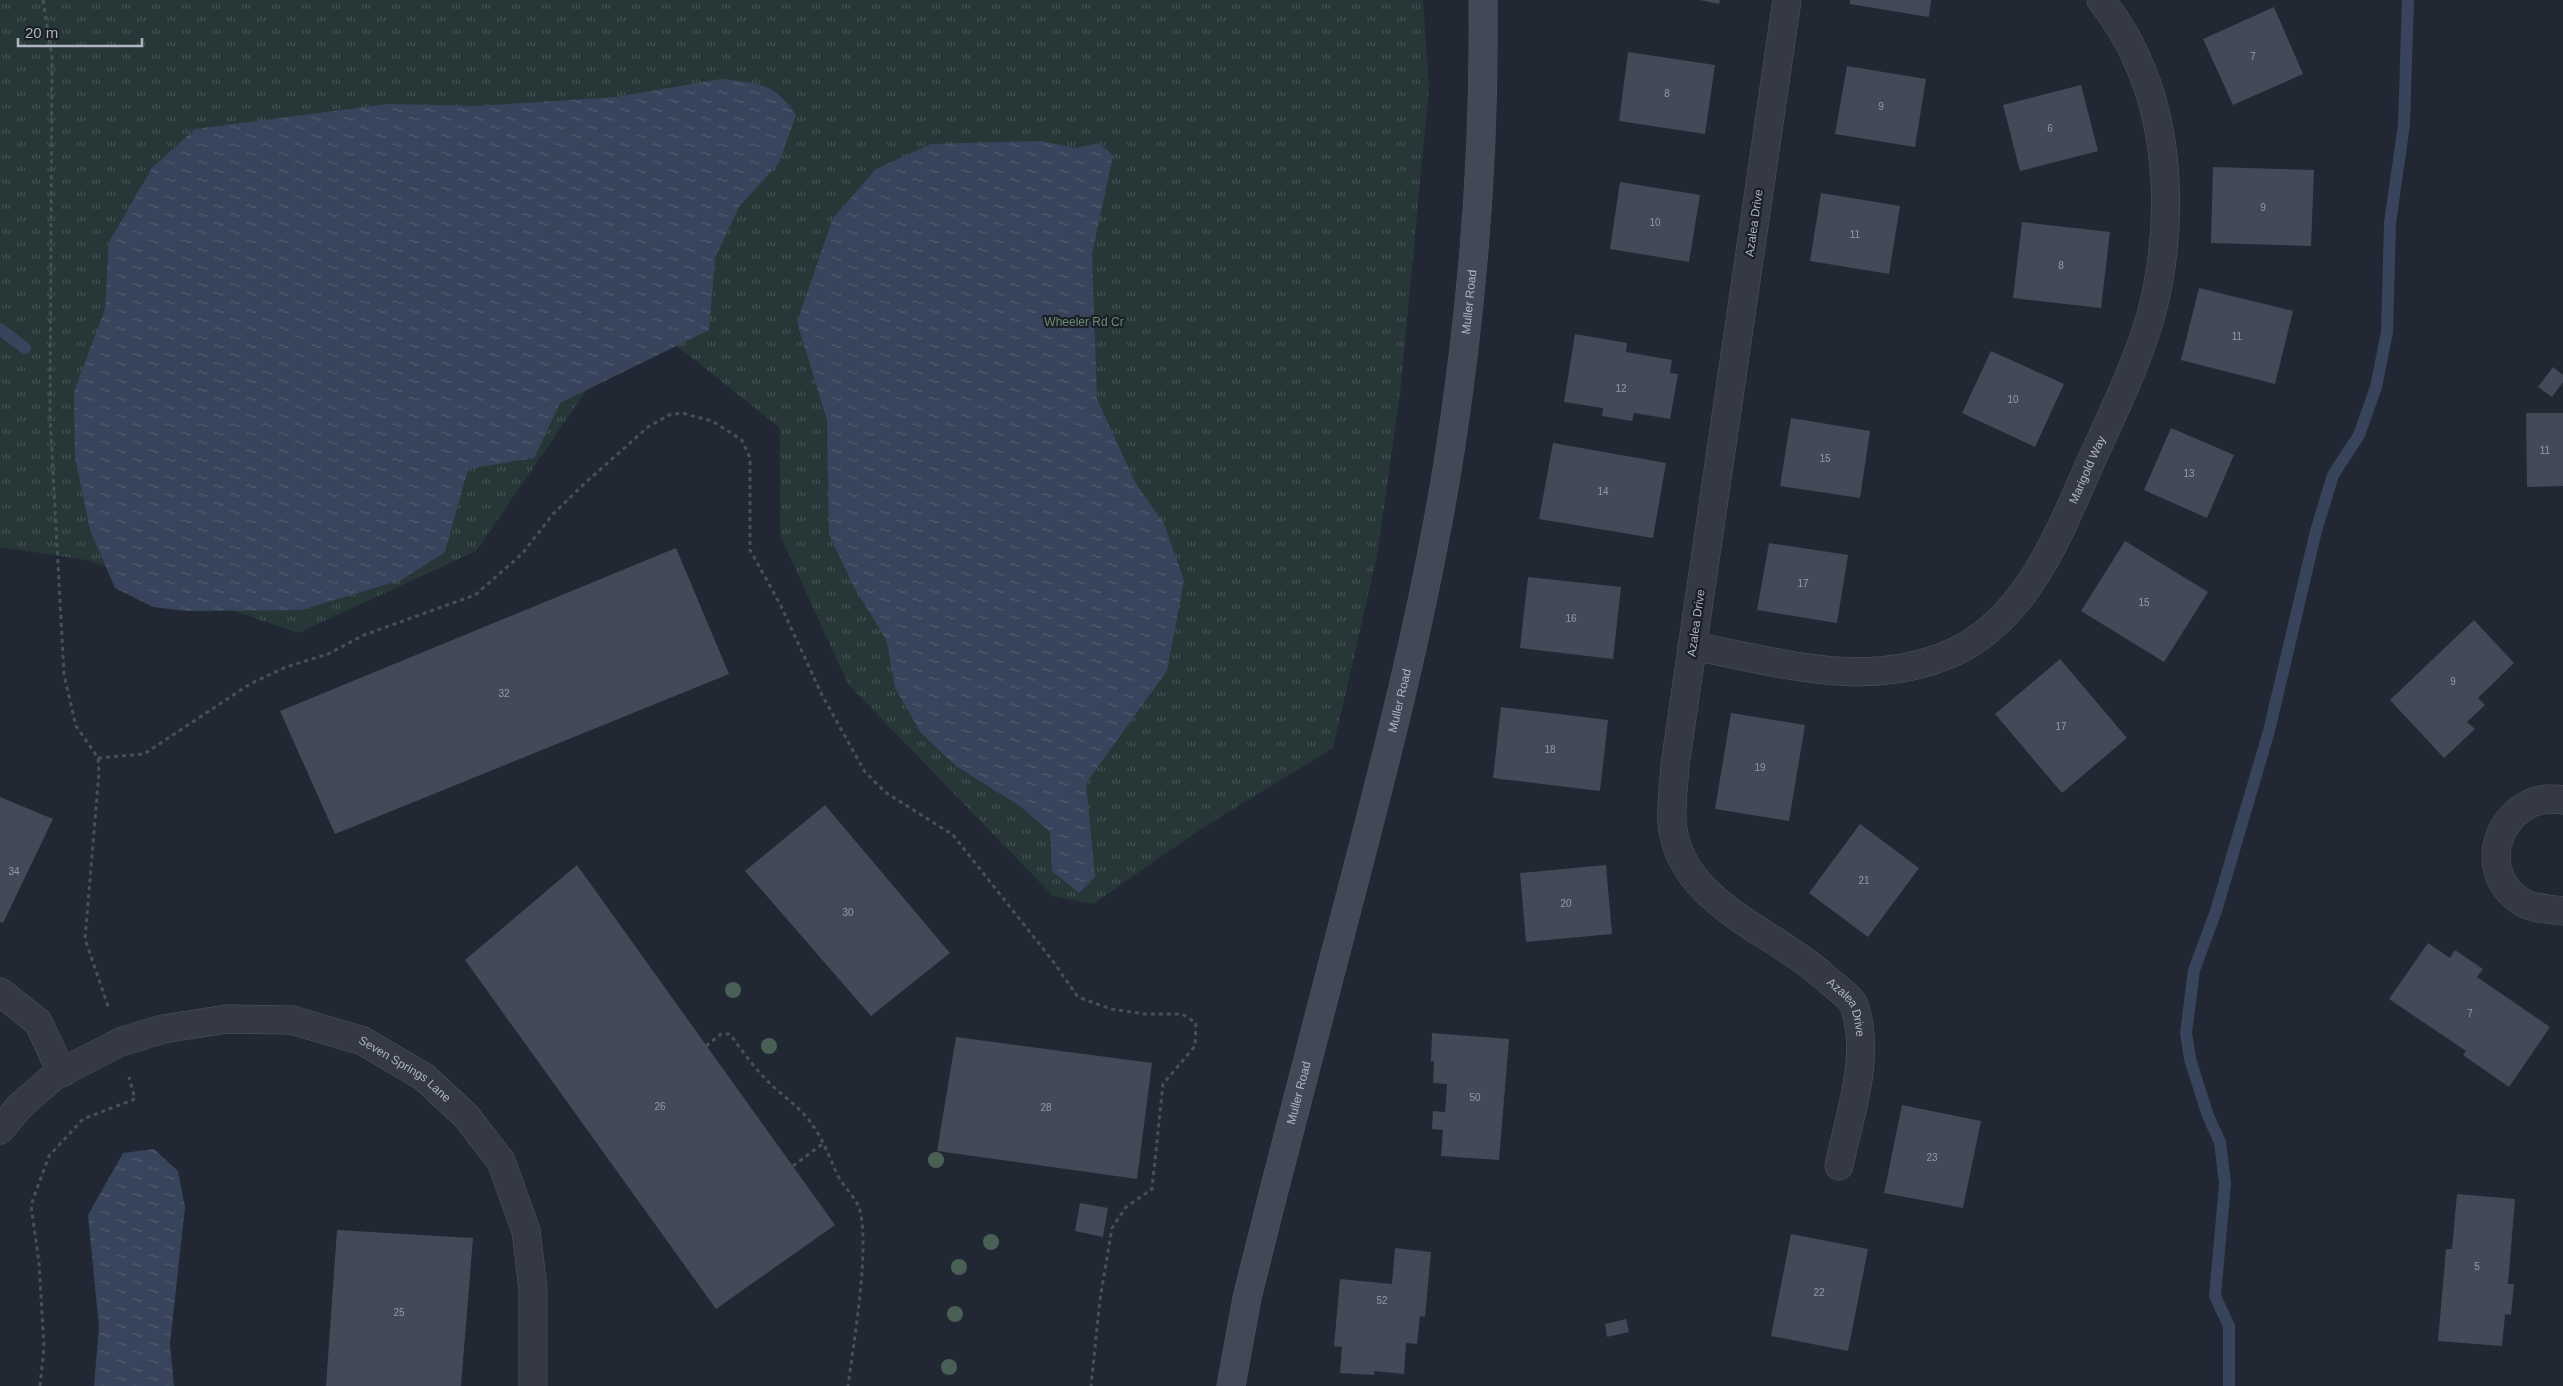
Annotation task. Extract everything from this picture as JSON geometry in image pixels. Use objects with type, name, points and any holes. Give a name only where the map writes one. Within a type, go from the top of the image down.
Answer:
[{"type":"street","name":"Muller Road","points":[[1231,1386],[1249,1288],[1390,741],[1420,610],[1450,452],[1475,232],[1480,156],[1483,0]]},
{"type":"street","name":"Azalea Drive","points":[[1787,0],[1675,765],[1672,806],[1675,841],[1689,871],[1715,899],[1802,958],[1853,1003],[1859,1030],[1860,1054],[1838,1166]]},
{"type":"street","name":"Marigold Way","points":[[1692,646],[1842,673],[1874,673],[1919,665],[1954,652],[1983,635],[2010,609],[2034,577],[2076,494],[2131,370],[2151,314],[2162,252],[2164,190],[2156,117],[2136,55],[2119,24],[2101,0]]},
{"type":"street","points":[[2563,800],[2542,800],[2518,810],[2501,831],[2496,858],[2502,878],[2514,895],[2531,906],[2563,911]]},
{"type":"street","points":[[0,992],[38,1022],[62,1073]]},
{"type":"street","name":"Seven Springs Lane","points":[[0,1130],[18,1107],[53,1077],[120,1042],[163,1029],[227,1019],[292,1020],[364,1041],[424,1077],[466,1116],[501,1161],[526,1231],[533,1289],[533,1386]]},
{"type":"path","points":[[40,1386],[44,1346],[39,1263],[31,1205],[49,1156],[83,1119],[135,1098],[120,1042],[85,939],[99,772],[98,758],[76,726],[64,675],[50,417],[52,57],[43,0]]},
{"type":"path","points":[[98,758],[144,754],[250,684],[286,667],[328,654],[364,635],[475,595],[522,554],[553,514],[648,427],[669,415],[682,413],[712,421],[742,440],[750,458],[750,550],[780,604],[822,695],[865,772],[886,792],[954,835],[1007,901],[1078,997],[1111,1009],[1145,1014],[1182,1014],[1196,1023],[1195,1046],[1163,1084],[1152,1189],[1126,1207],[1112,1228],[1100,1299],[1091,1386]]},
{"type":"path","points":[[706,1046],[721,1034],[730,1034],[744,1055],[769,1083],[802,1112],[825,1142],[843,1187],[857,1204],[862,1221],[858,1300],[848,1386]]},
{"type":"path","points":[[793,1166],[825,1142]]},
{"type":"green space","name":"Wheeler Rd Cr","points":[[0,0],[1423,0],[1429,88],[1400,394],[1377,556],[1333,748],[1204,827],[1093,904],[1053,896],[848,684],[780,535],[780,428],[638,315],[476,551],[298,633],[87,560],[0,547]]},
{"type":"water","points":[[721,79],[764,86],[780,96],[796,115],[779,163],[739,207],[715,258],[709,330],[560,403],[534,458],[468,469],[445,552],[401,580],[301,610],[186,611],[153,607],[115,588],[90,530],[75,457],[74,392],[105,309],[109,242],[152,168],[195,129],[388,104],[478,106],[616,97]]},
{"type":"water","points":[[1040,141],[1076,148],[1098,143],[1113,155],[1092,255],[1097,399],[1135,482],[1164,524],[1184,580],[1167,671],[1086,783],[1095,877],[1079,893],[1052,871],[1050,832],[1021,807],[956,766],[921,733],[895,688],[887,641],[854,587],[829,535],[827,420],[797,322],[833,218],[876,169],[931,144]]},
{"type":"water","points":[[154,1149],[178,1171],[185,1207],[170,1344],[174,1386],[94,1386],[99,1327],[88,1215],[123,1153]]},
{"type":"building","points":[[1700,0],[1720,0],[1719,4]]},
{"type":"building","points":[[1850,0],[1931,0],[1929,17],[1850,4]]},
{"type":"building","points":[[2274,7],[2303,74],[2233,105],[2203,39]]},
{"type":"building","points":[[1628,52],[1715,65],[1705,134],[1619,121]]},
{"type":"building","points":[[1847,66],[1926,79],[1915,147],[1835,134]]},
{"type":"building","points":[[2081,85],[2098,151],[2020,171],[2003,105]]},
{"type":"building","points":[[2213,167],[2314,170],[2311,246],[2211,243]]},
{"type":"building","points":[[1620,182],[1700,195],[1689,262],[1610,249]]},
{"type":"building","points":[[1821,193],[1900,206],[1889,274],[1810,261]]},
{"type":"building","points":[[2022,222],[2110,232],[2101,308],[2013,298]]},
{"type":"building","points":[[2199,288],[2293,311],[2275,384],[2181,360]]},
{"type":"building","points":[[1575,334],[1627,343],[1626,352],[1672,360],[1670,373],[1678,374],[1670,419],[1634,413],[1632,421],[1602,416],[1603,408],[1564,402]]},
{"type":"building","points":[[1991,351],[2064,384],[2035,447],[1962,413]]},
{"type":"building","points":[[2553,367],[2563,375],[2563,382],[2552,397],[2538,387]]},
{"type":"building","points":[[2526,413],[2563,413],[2563,486],[2527,487]]},
{"type":"building","points":[[1791,418],[1870,431],[1860,498],[1780,486]]},
{"type":"building","points":[[2171,428],[2234,455],[2207,518],[2144,490]]},
{"type":"building","points":[[1553,443],[1666,463],[1653,538],[1539,519]]},
{"type":"building","points":[[2125,541],[2208,592],[2164,662],[2081,611]]},
{"type":"building","points":[[1769,543],[1848,555],[1837,623],[1757,610]]},
{"type":"building","points":[[676,548],[729,674],[335,834],[280,711]]},
{"type":"building","points":[[1528,577],[1621,587],[1613,659],[1520,648]]},
{"type":"building","points":[[2474,620],[2514,663],[2478,698],[2485,705],[2467,722],[2475,729],[2444,758],[2390,700]]},
{"type":"building","points":[[2060,659],[2127,738],[2062,793],[1995,714]]},
{"type":"building","points":[[1501,707],[1608,720],[1600,791],[1493,778]]},
{"type":"building","points":[[1731,713],[1805,725],[1789,821],[1715,809]]},
{"type":"building","points":[[0,797],[53,819],[3,923],[0,922]]},
{"type":"building","points":[[825,805],[950,953],[871,1016],[745,871]]},
{"type":"building","points":[[1860,824],[1919,868],[1868,937],[1809,893]]},
{"type":"building","points":[[577,865],[835,1225],[716,1309],[465,960]]},
{"type":"building","points":[[1606,865],[1612,934],[1526,942],[1520,873]]},
{"type":"building","points":[[2428,943],[2450,958],[2455,950],[2483,969],[2477,977],[2550,1027],[2509,1087],[2463,1055],[2466,1051],[2389,999]]},
{"type":"building","points":[[1432,1033],[1509,1039],[1499,1160],[1441,1156],[1443,1130],[1432,1129],[1433,1111],[1445,1112],[1447,1084],[1433,1083],[1434,1061],[1431,1062]]},
{"type":"building","points":[[956,1037],[1152,1063],[1137,1179],[937,1151]]},
{"type":"building","points":[[1902,1105],[1981,1121],[1963,1208],[1884,1193]]},
{"type":"building","points":[[2457,1194],[2515,1199],[2508,1284],[2514,1284],[2511,1315],[2505,1314],[2502,1346],[2438,1341],[2446,1249],[2452,1249]]},
{"type":"building","points":[[1080,1203],[1108,1208],[1103,1237],[1075,1231]]},
{"type":"building","points":[[337,1230],[473,1238],[461,1386],[326,1386]]},
{"type":"building","points":[[1791,1234],[1868,1249],[1848,1351],[1771,1336]]},
{"type":"building","points":[[1395,1248],[1431,1252],[1425,1317],[1420,1316],[1417,1344],[1406,1343],[1404,1374],[1374,1371],[1374,1375],[1340,1373],[1342,1347],[1334,1346],[1340,1279],[1392,1284]]},
{"type":"building","points":[[1626,1319],[1629,1332],[1607,1337],[1605,1324]]},
{"type":"waterway","points":[[2229,1386],[2229,1326],[2215,1296],[2225,1184],[2220,1142],[2208,1116],[2190,1059],[2186,1033],[2194,970],[2216,911],[2269,731],[2316,531],[2333,475],[2359,435],[2376,387],[2387,332],[2390,223],[2404,125],[2408,0]]},
{"type":"waterway","points":[[0,329],[25,348]]}]
